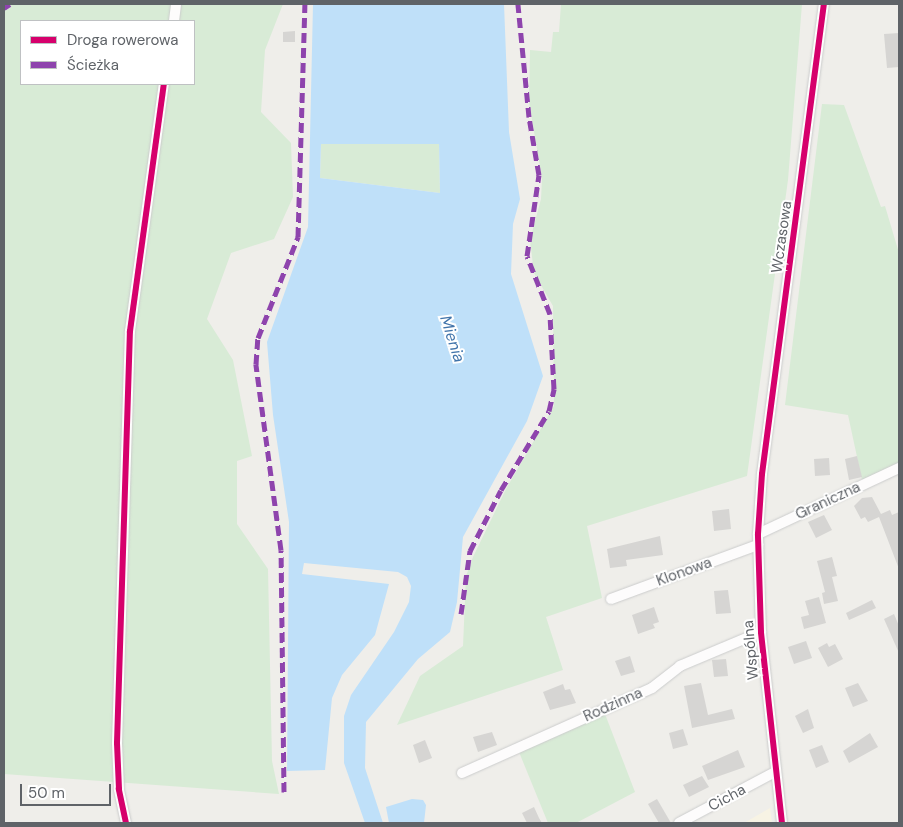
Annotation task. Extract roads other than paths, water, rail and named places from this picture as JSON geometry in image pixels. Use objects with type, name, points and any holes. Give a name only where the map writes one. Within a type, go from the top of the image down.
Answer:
[{"type":"street","points":[[174,20],[176,4]]},
{"type":"street","name":"Wczasowa","points":[[762,474],[824,4]]},
{"type":"street","points":[[126,823],[119,789],[118,694],[130,331],[164,85]]},
{"type":"street","name":"Graniczna","points":[[758,534],[899,468]]},
{"type":"street","name":"Wspólna","points":[[762,474],[758,534],[761,632],[782,823]]},
{"type":"street","name":"Klonowa","points":[[611,599],[758,545]]},
{"type":"street","name":"Rodzinna","points":[[462,773],[652,688],[680,666],[761,632]]},
{"type":"street","name":"Cicha","points":[[679,823],[775,772]]},
{"type":"water","name":"Mienia","points":[[313,4],[504,4],[509,132],[520,199],[513,224],[511,274],[543,376],[527,421],[463,537],[457,602],[450,632],[418,659],[366,722],[365,768],[383,823],[365,823],[344,763],[344,716],[351,695],[394,632],[409,602],[411,586],[407,577],[398,572],[304,563],[302,574],[389,584],[375,635],[342,675],[332,698],[325,770],[287,771],[289,522],[273,415],[267,342],[308,227]],"holes":[[[321,144],[439,144],[440,193],[320,178]]]},
{"type":"water","points":[[412,799],[423,800],[426,805],[424,823],[389,823],[386,807]]}]
